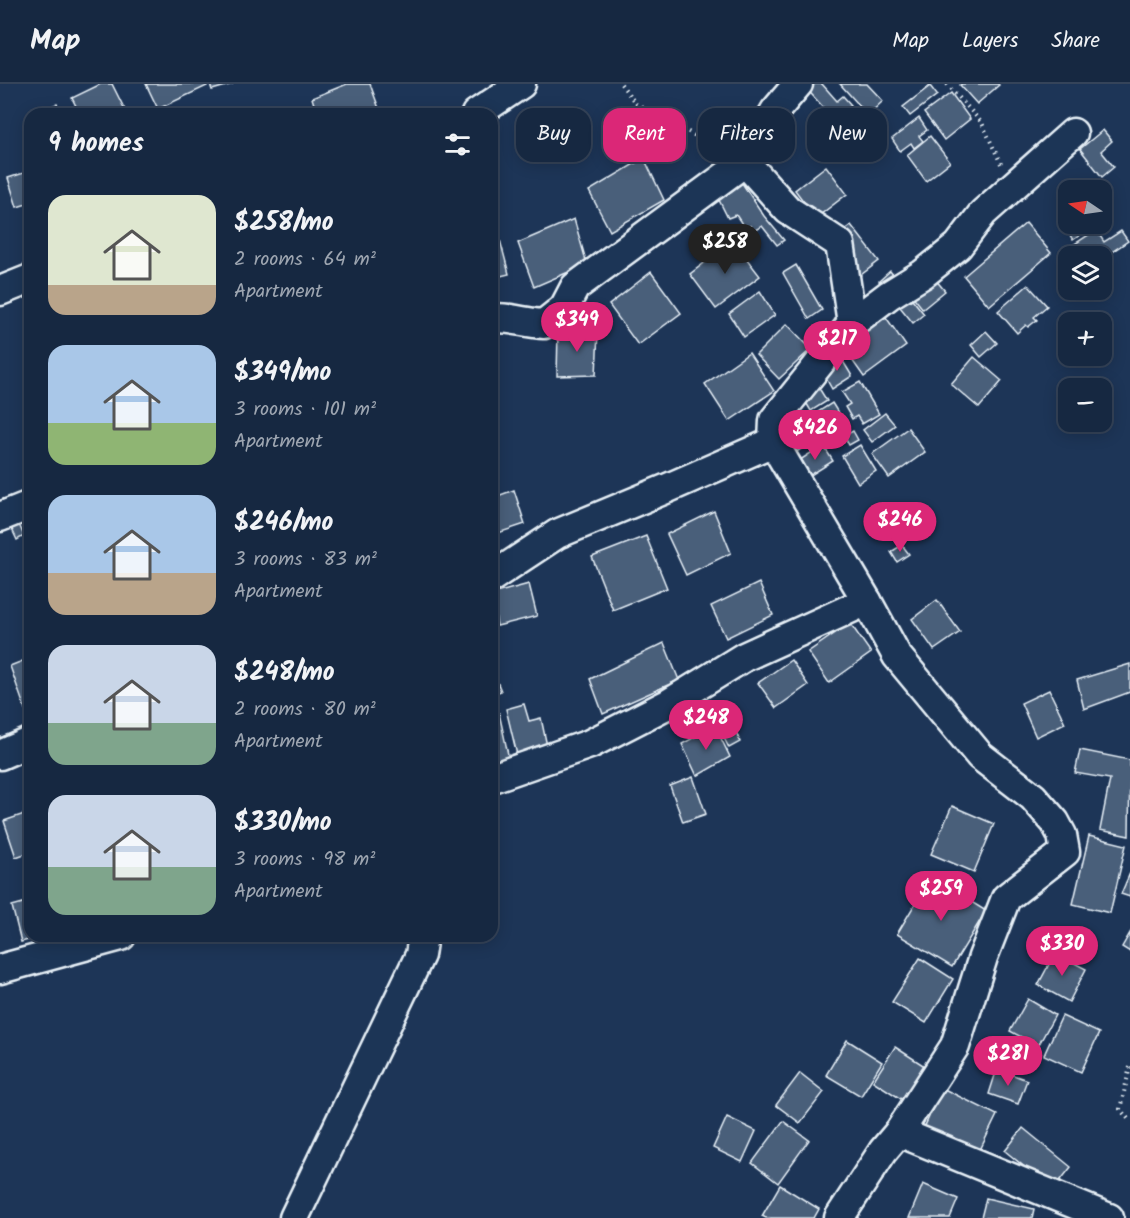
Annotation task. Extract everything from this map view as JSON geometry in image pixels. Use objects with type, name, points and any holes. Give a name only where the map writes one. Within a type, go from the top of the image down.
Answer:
[{"type":"street","points":[[485,108],[521,84]]},
{"type":"street","points":[[778,108],[798,84]]},
{"type":"street","points":[[839,1218],[955,1046],[983,957],[1006,898],[1065,852],[1062,835],[1055,822],[1033,797],[980,756],[897,656],[867,601],[772,442],[774,420],[852,323],[889,295],[923,274],[958,246],[983,213],[1073,133]]},
{"type":"street","points":[[498,318],[543,324],[564,308],[575,287],[745,162],[788,210],[840,244],[852,323]]},
{"type":"street","points":[[0,291],[24,281]]},
{"type":"street","points":[[498,573],[557,534],[772,442]]},
{"type":"street","points":[[0,517],[24,508]]},
{"type":"street","points":[[498,776],[590,744],[669,704],[744,657],[867,601]]},
{"type":"street","points":[[0,755],[24,745]]},
{"type":"street","points":[[0,969],[99,942]]},
{"type":"street","points":[[294,1218],[420,956],[422,942]]},
{"type":"street","points":[[899,1132],[1109,1218]]},
{"type":"path","points":[[621,84],[636,104],[698,137]]},
{"type":"path","points":[[947,84],[982,123],[1011,187]]},
{"type":"path","points":[[1130,1067],[1120,1109],[1130,1121]]},
{"type":"building","points":[[101,84],[112,84],[124,108],[77,108],[72,98]]},
{"type":"building","points":[[146,84],[206,84],[207,86],[160,108],[158,108]]},
{"type":"building","points":[[210,84],[233,84],[212,90]]},
{"type":"building","points":[[347,84],[370,84],[379,108],[315,108],[312,98]]},
{"type":"building","points":[[802,84],[822,84],[837,101],[843,96],[851,105],[848,108],[824,108]]},
{"type":"building","points":[[840,84],[867,84],[883,101],[876,108],[862,108]]},
{"type":"building","points":[[960,85],[999,85],[977,104]]},
{"type":"building","points":[[930,86],[937,95],[910,116],[903,107]]},
{"type":"building","points":[[951,93],[970,119],[944,140],[924,113]]},
{"type":"building","points":[[57,104],[59,108],[46,108]]},
{"type":"building","points":[[919,118],[927,130],[919,136],[923,141],[914,148],[911,143],[900,151],[892,139]]},
{"type":"building","points":[[1103,130],[1112,141],[1101,151],[1114,167],[1102,177],[1080,149]]},
{"type":"building","points":[[930,136],[950,162],[926,181],[907,155]]},
{"type":"building","points":[[637,162],[646,162],[664,200],[610,231],[589,191]]},
{"type":"building","points":[[826,166],[847,194],[816,218],[795,190]]},
{"type":"building","points":[[24,173],[24,205],[17,207],[8,178]]},
{"type":"building","points":[[742,183],[764,216],[784,240],[777,245],[762,226],[752,232],[750,226],[746,230],[736,215],[728,218],[718,198]]},
{"type":"building","points":[[574,219],[587,264],[534,287],[518,243]]},
{"type":"building","points":[[1026,223],[1051,253],[989,306],[964,276]]},
{"type":"building","points":[[851,225],[879,261],[853,281],[825,244]]},
{"type":"building","points":[[1121,231],[1128,241],[1112,252],[1112,246],[1072,246],[1090,234],[1099,234],[1104,242]]},
{"type":"building","points":[[498,232],[509,274],[498,277]]},
{"type":"building","points":[[1069,234],[1082,234],[1073,240]]},
{"type":"building","points":[[733,241],[760,276],[716,309],[690,274]]},
{"type":"building","points":[[796,265],[822,310],[809,319],[783,273]]},
{"type":"building","points":[[925,267],[945,291],[923,309],[903,284]]},
{"type":"building","points":[[890,271],[924,314],[913,323],[879,281]]},
{"type":"building","points":[[651,272],[681,313],[638,345],[609,305]]},
{"type":"building","points":[[1028,285],[1047,306],[1034,317],[1037,320],[1028,327],[1026,325],[1017,333],[998,311]]},
{"type":"building","points":[[760,291],[775,315],[744,337],[729,314]]},
{"type":"building","points":[[872,297],[906,346],[864,377],[838,340]]},
{"type":"building","points":[[787,324],[811,349],[779,379],[756,355]]},
{"type":"building","points":[[558,331],[598,331],[596,375],[557,376]]},
{"type":"building","points":[[986,331],[997,343],[981,357],[971,345]]},
{"type":"building","points":[[749,353],[774,391],[729,421],[705,384]]},
{"type":"building","points":[[838,353],[852,376],[832,389],[823,373]]},
{"type":"building","points":[[974,357],[1002,381],[979,408],[951,384]]},
{"type":"building","points":[[860,382],[879,414],[862,424],[857,416],[852,419],[845,407],[850,404],[842,392]]},
{"type":"building","points":[[817,385],[827,401],[811,411],[801,394]]},
{"type":"building","points":[[832,403],[848,429],[826,443],[810,417]]},
{"type":"building","points":[[885,413],[895,425],[872,442],[863,430]]},
{"type":"building","points":[[800,416],[814,441],[790,456],[783,445],[794,439],[785,425]]},
{"type":"building","points":[[908,428],[925,452],[889,478],[872,454]]},
{"type":"building","points":[[853,431],[858,440],[849,445],[844,436]]},
{"type":"building","points":[[823,445],[833,461],[806,478],[797,462]]},
{"type":"building","points":[[860,445],[876,471],[858,483],[842,456]]},
{"type":"building","points":[[514,490],[525,524],[498,533],[498,496]]},
{"type":"building","points":[[714,511],[731,553],[686,575],[667,534]]},
{"type":"building","points":[[18,522],[24,536],[17,540],[10,525]]},
{"type":"building","points":[[646,536],[667,588],[613,610],[592,557]]},
{"type":"building","points":[[902,545],[909,554],[897,562],[891,552]]},
{"type":"building","points":[[759,583],[773,615],[726,638],[711,606]]},
{"type":"building","points":[[529,584],[537,616],[498,626],[498,592]]},
{"type":"building","points":[[937,600],[960,632],[934,650],[912,619]]},
{"type":"building","points":[[850,623],[871,653],[829,683],[808,652]]},
{"type":"building","points":[[664,643],[679,680],[603,714],[590,679]]},
{"type":"building","points":[[24,660],[24,706],[10,666]]},
{"type":"building","points":[[791,660],[808,685],[776,708],[758,683]]},
{"type":"building","points":[[1130,664],[1130,692],[1084,709],[1077,680]]},
{"type":"building","points":[[1049,690],[1065,723],[1036,737],[1021,703]]},
{"type":"building","points":[[524,704],[529,721],[541,718],[548,751],[518,759],[506,709]]},
{"type":"building","points":[[498,713],[509,759],[498,762]]},
{"type":"building","points":[[715,726],[730,757],[697,776],[682,744]]},
{"type":"building","points":[[735,729],[740,742],[729,748],[722,734]]},
{"type":"building","points":[[1080,750],[1130,760],[1129,836],[1100,830],[1110,779],[1075,773]]},
{"type":"building","points":[[693,777],[706,814],[683,822],[670,786]]},
{"type":"building","points":[[952,806],[994,824],[974,872],[931,854]]},
{"type":"building","points":[[24,814],[24,854],[16,857],[4,821]]},
{"type":"building","points":[[1089,836],[1126,845],[1110,913],[1073,904]]},
{"type":"building","points":[[1130,873],[1130,897],[1121,894]]},
{"type":"building","points":[[931,877],[986,911],[952,967],[897,934]]},
{"type":"building","points":[[24,903],[24,941],[21,942],[12,906]]},
{"type":"building","points":[[1130,933],[1130,952],[1122,947]]},
{"type":"building","points":[[1055,953],[1086,969],[1069,1002],[1038,985]]},
{"type":"building","points":[[920,958],[953,979],[926,1023],[892,1002]]},
{"type":"building","points":[[1028,999],[1055,1015],[1038,1046],[1010,1031]]},
{"type":"building","points":[[1062,1016],[1099,1033],[1081,1072],[1044,1055]]},
{"type":"building","points":[[847,1040],[882,1062],[861,1096],[826,1075]]},
{"type":"building","points":[[895,1047],[934,1072],[912,1106],[873,1081]]},
{"type":"building","points":[[997,1069],[1027,1080],[1018,1104],[989,1094]]},
{"type":"building","points":[[800,1073],[824,1092],[800,1123],[776,1105]]},
{"type":"building","points":[[942,1088],[997,1115],[978,1154],[924,1128]]},
{"type":"building","points":[[727,1117],[756,1131],[742,1162],[713,1148]]},
{"type":"building","points":[[783,1121],[809,1140],[778,1183],[752,1163]]},
{"type":"building","points":[[1023,1128],[1071,1167],[1053,1190],[1005,1151]]},
{"type":"building","points":[[923,1184],[958,1199],[950,1218],[909,1218]]},
{"type":"building","points":[[780,1185],[819,1209],[814,1218],[766,1218],[762,1216]]},
{"type":"building","points":[[986,1198],[1034,1209],[1032,1218],[981,1218]]}]
